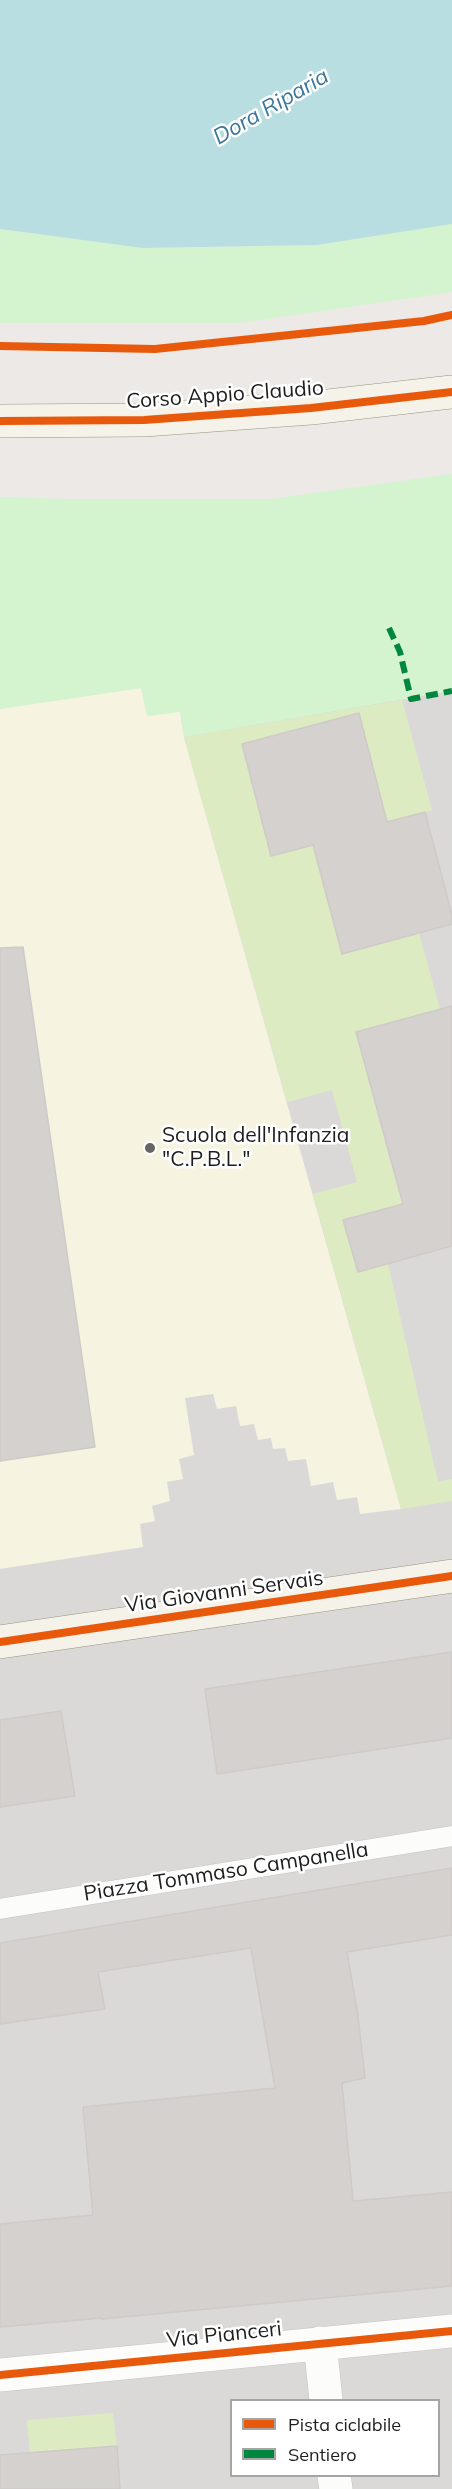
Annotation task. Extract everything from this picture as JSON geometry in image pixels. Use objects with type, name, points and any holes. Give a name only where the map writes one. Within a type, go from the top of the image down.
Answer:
[{"type":"street","name":"Corso Appio Claudio","points":[[0,421],[155,420],[311,408],[452,392]]},
{"type":"street","name":"Via Giovanni Servais","points":[[0,1642],[452,1576]]},
{"type":"street","name":"Via Pianceri","points":[[0,2375],[452,2331]]},
{"type":"street","points":[[320,2343],[326,2399]]},
{"type":"lane","name":"Piazza Tommaso Campanella","points":[[0,1909],[452,1836]]},
{"type":"shaded area","points":[[452,645],[452,2489],[0,2489],[0,710]]},
{"type":"shaded area","name":"Scuola dell'Infanzia \"C.P.B.L.\"","points":[[141,688],[180,711],[184,737],[401,1509],[360,1514],[357,1497],[337,1500],[333,1482],[311,1486],[306,1459],[288,1461],[285,1448],[273,1449],[271,1438],[258,1440],[254,1424],[240,1426],[236,1406],[217,1409],[213,1394],[185,1398],[194,1455],[179,1459],[183,1479],[167,1482],[170,1501],[152,1506],[155,1521],[140,1524],[143,1547],[0,1569],[0,709]]},
{"type":"shaded area","points":[[230,2459],[230,2477],[259,2477],[261,2489],[208,2489],[206,2462]]},
{"type":"green space","points":[[452,224],[452,292],[239,323],[0,323],[0,229],[143,248],[317,245]]},
{"type":"green space","points":[[452,474],[452,691],[184,737],[180,712],[147,716],[141,688],[0,709],[0,497],[271,499]]},
{"type":"green space","points":[[402,700],[432,810],[425,812],[387,822],[359,713],[242,744],[271,856],[313,845],[342,953],[419,933],[440,1009],[356,1032],[391,1164],[452,1149],[452,1191],[343,1221],[358,1272],[388,1264],[438,1482],[452,1479],[452,1501],[401,1509],[313,1194],[357,1182],[332,1090],[287,1102],[184,737]]},
{"type":"green space","points":[[113,2413],[117,2446],[30,2453],[27,2420]]},
{"type":"water","name":"Dora Riparia","points":[[0,0],[452,0],[452,224],[317,245],[143,248],[0,229]]},
{"type":"building","points":[[359,713],[387,822],[425,812],[452,915],[452,924],[342,954],[313,845],[271,856],[242,744]]},
{"type":"building","points":[[23,947],[95,1447],[0,1461],[0,948]]},
{"type":"building","points":[[452,1006],[452,1246],[358,1272],[343,1220],[403,1204],[356,1032]]},
{"type":"building","points":[[452,1652],[452,1738],[217,1774],[205,1689]]},
{"type":"building","points":[[61,1711],[75,1796],[0,1807],[0,1720]]},
{"type":"building","points":[[452,1868],[452,1935],[347,1952],[358,2016],[365,2078],[342,2083],[353,2201],[452,2192],[452,2286],[0,2327],[0,2224],[93,2215],[83,2107],[275,2088],[251,1948],[98,1972],[105,2009],[0,2024],[0,1943]]},
{"type":"building","points":[[117,2446],[120,2489],[0,2489],[0,2455]]},
{"type":"marked path","points":[[389,628],[400,652],[411,699],[452,691]]},
{"type":"cycle path","points":[[0,346],[155,349],[424,321],[452,315]]},
{"type":"cycle path","points":[[0,421],[144,420],[311,408],[452,392]]},
{"type":"cycle path","points":[[0,1642],[452,1576]]},
{"type":"cycle path","points":[[0,2375],[452,2331]]},
{"type":"place","name":"Scuola dell'Infanzia \"C.P.B.L.\"","points":[[150,1148]]}]
